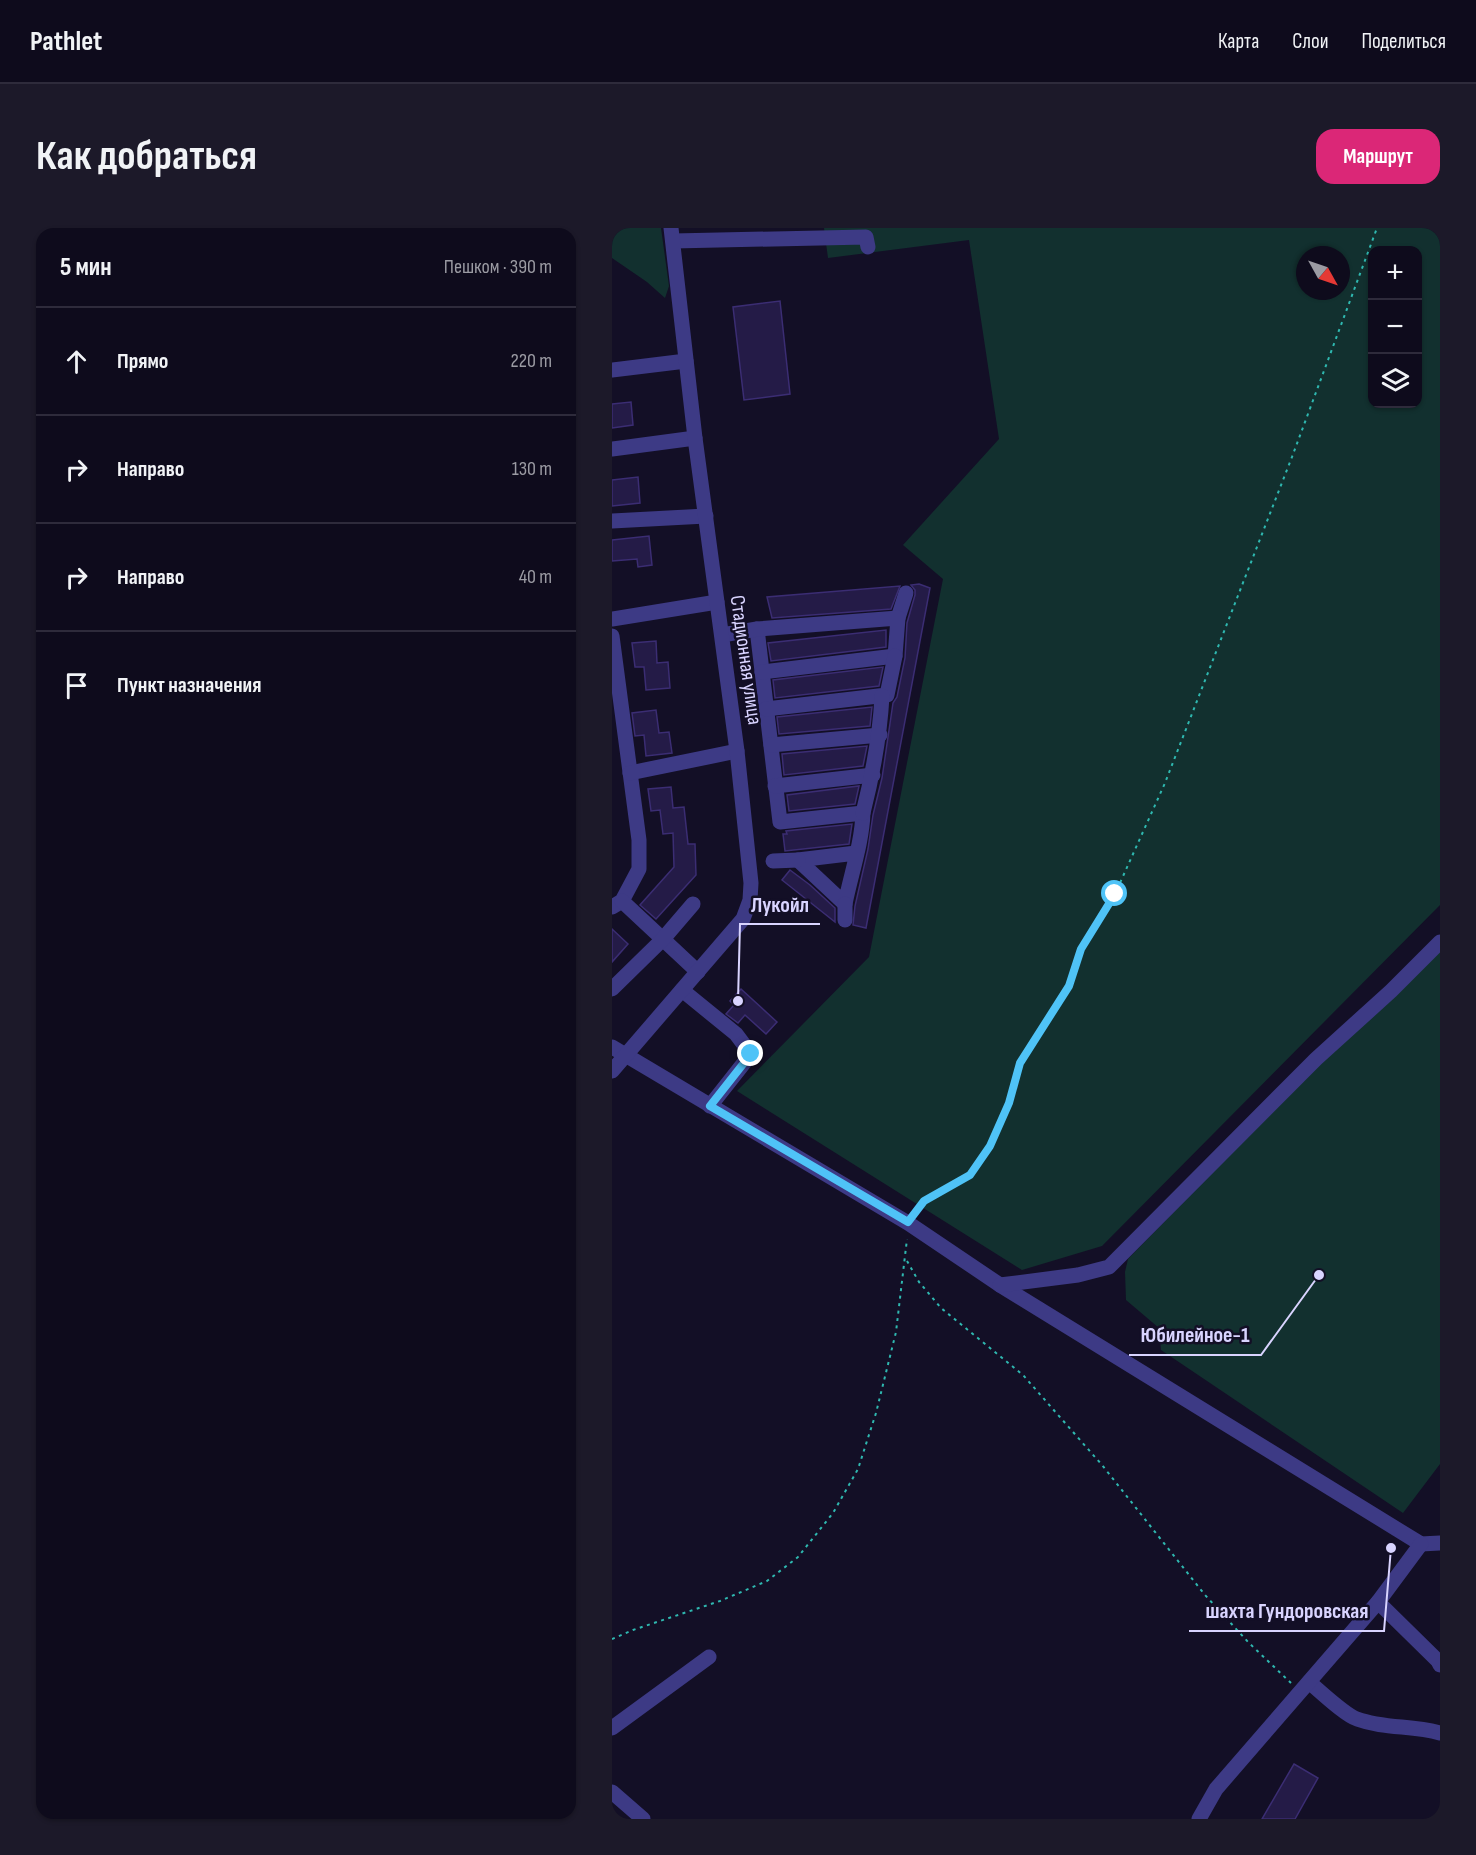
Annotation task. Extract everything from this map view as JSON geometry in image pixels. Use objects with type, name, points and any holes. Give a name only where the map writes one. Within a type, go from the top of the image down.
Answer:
[{"type":"street","points":[[672,234],[866,237],[867,247]]},
{"type":"street","name":"Стадионная улица","points":[[612,1071],[743,919],[750,900],[751,883],[737,751],[695,438],[672,234]]},
{"type":"street","points":[[612,370],[686,361]]},
{"type":"street","points":[[612,449],[695,438]]},
{"type":"street","points":[[612,521],[706,516]]},
{"type":"street","points":[[766,708],[887,695],[895,657],[898,618],[906,593]]},
{"type":"street","points":[[612,619],[717,602]]},
{"type":"street","points":[[722,635],[757,629],[898,618]]},
{"type":"street","points":[[757,629],[780,822],[863,813]]},
{"type":"street","points":[[612,636],[639,840],[639,869],[617,904],[663,939],[698,972]]},
{"type":"street","points":[[762,672],[895,657]]},
{"type":"street","points":[[845,920],[845,904],[862,834],[863,813],[880,735],[882,696]]},
{"type":"street","points":[[771,746],[880,735]]},
{"type":"street","points":[[630,773],[737,751]]},
{"type":"street","points":[[775,786],[873,775]]},
{"type":"street","points":[[773,861],[856,853]]},
{"type":"street","points":[[798,860],[845,904]]},
{"type":"street","points":[[612,989],[663,939],[693,904]]},
{"type":"street","points":[[1000,1285],[1078,1275],[1110,1267],[1316,1059],[1391,991],[1440,942]]},
{"type":"street","points":[[682,990],[736,1034],[751,1054],[710,1106]]},
{"type":"street","points":[[612,1047],[1421,1544],[1440,1544]]},
{"type":"street","points":[[1199,1819],[1216,1789],[1378,1602],[1421,1544]]},
{"type":"street","points":[[1378,1602],[1440,1665]]},
{"type":"street","points":[[612,1728],[709,1657]]},
{"type":"street","points":[[1305,1687],[1354,1719],[1440,1733]]},
{"type":"street","points":[[612,1792],[643,1819]]},
{"type":"path","points":[[612,1639],[720,1601],[767,1581],[798,1557],[833,1513],[858,1469],[876,1413],[896,1332],[906,1259],[907,1227],[924,1201],[970,1175],[990,1146],[1009,1103],[1020,1063],[1069,986],[1081,949],[1115,894],[1165,783],[1292,457],[1377,228]]},
{"type":"path","points":[[906,1259],[919,1282],[941,1308],[1023,1375],[1102,1465],[1205,1595],[1249,1643],[1305,1687]]},
{"type":"green space","points":[[612,228],[661,228],[669,286],[665,298],[647,282],[612,258]]},
{"type":"green space","points":[[824,228],[1440,228],[1440,905],[1102,1246],[1022,1270],[737,1091],[869,957],[943,579],[903,545],[999,439],[969,240],[828,258]]},
{"type":"green space","points":[[1440,951],[1440,1464],[1403,1513],[1161,1350],[1159,1328],[1126,1300],[1125,1272],[1128,1259],[1333,1049]]},
{"type":"building","points":[[780,301],[790,394],[744,400],[733,307]]},
{"type":"building","points":[[631,402],[633,425],[612,428],[612,404]]},
{"type":"building","points":[[638,477],[640,503],[612,506],[612,480]]},
{"type":"building","points":[[649,536],[652,565],[638,567],[637,559],[612,561],[612,540]]},
{"type":"building","points":[[919,584],[930,588],[866,928],[853,925],[855,906],[882,778],[893,703],[897,697],[905,658],[907,623],[915,595],[915,590],[911,585]]},
{"type":"building","points":[[900,586],[891,609],[772,618],[767,597]]},
{"type":"building","points":[[886,630],[886,647],[771,661],[768,643]]},
{"type":"building","points":[[656,641],[657,663],[668,662],[670,688],[646,690],[644,667],[635,667],[632,643]]},
{"type":"building","points":[[883,667],[879,686],[775,698],[773,680]]},
{"type":"building","points":[[872,707],[870,726],[779,734],[777,717]]},
{"type":"building","points":[[656,710],[659,733],[669,732],[672,753],[646,756],[644,735],[635,736],[632,713]]},
{"type":"building","points":[[867,746],[863,766],[784,775],[782,754]]},
{"type":"building","points":[[859,786],[855,804],[789,811],[787,795]]},
{"type":"building","points":[[671,787],[673,808],[684,807],[688,844],[695,844],[696,875],[656,919],[640,905],[674,867],[673,833],[663,834],[660,810],[651,811],[648,789]]},
{"type":"building","points":[[852,824],[849,844],[785,851],[783,834],[787,834],[786,831]]},
{"type":"building","points":[[790,870],[835,908],[835,922],[782,880]]},
{"type":"building","points":[[612,929],[628,944],[612,962]]},
{"type":"building","points":[[741,989],[777,1022],[766,1034],[745,1015],[738,1023],[726,1014],[734,1005],[730,1001]]},
{"type":"building","points":[[1294,1764],[1318,1778],[1295,1819],[1262,1819]]},
{"type":"place","name":"Лукойл","points":[[738,1001]]},
{"type":"place","name":"Юбилейное-1","points":[[1319,1275]]},
{"type":"place","name":"шахта Гундоровская","points":[[1391,1548]]},
{"type":"route","points":[[751,1054],[710,1106],[908,1222],[924,1201],[970,1175],[990,1146],[1009,1103],[1020,1063],[1069,986],[1081,949],[1115,894]]}]
